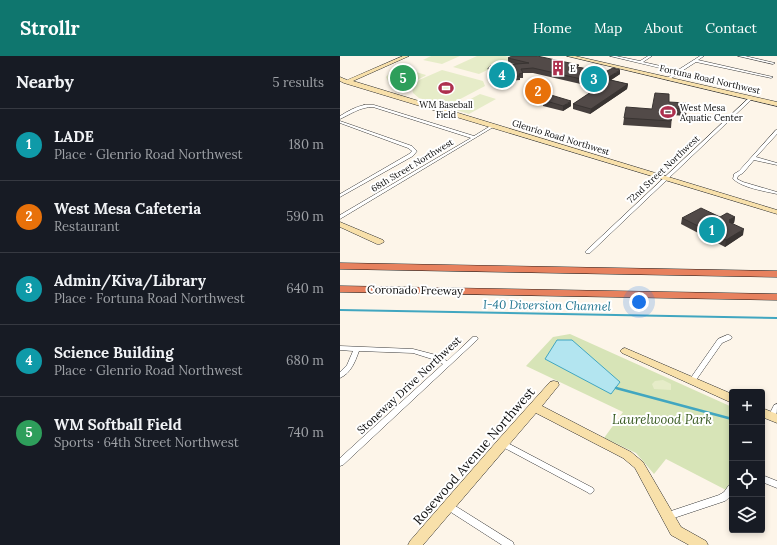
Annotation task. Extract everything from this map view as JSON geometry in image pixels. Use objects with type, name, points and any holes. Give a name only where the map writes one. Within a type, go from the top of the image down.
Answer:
[{"type":"highway","name":"Coronado Freeway","points":[[340,266],[777,274]]},
{"type":"highway","name":"Coronado Freeway","points":[[340,289],[777,297]]},
{"type":"street","points":[[340,84],[407,56]]},
{"type":"street","name":"Fortuna Road Northwest","points":[[569,56],[777,104]]},
{"type":"street","points":[[612,56],[681,72]]},
{"type":"street","points":[[640,62],[650,56]]},
{"type":"street","points":[[670,80],[682,73],[681,72],[702,56]]},
{"type":"street","points":[[740,56],[773,63]]},
{"type":"street","points":[[696,61],[770,76]]},
{"type":"street","name":"Glenrio Road Northwest","points":[[340,79],[777,212]]},
{"type":"street","name":"72nd Street Northwest","points":[[588,252],[664,178],[751,98]]},
{"type":"street","points":[[340,118],[367,105],[374,106],[473,137]]},
{"type":"street","points":[[340,122],[410,147],[415,152],[340,196]]},
{"type":"street","name":"68th Street Northwest","points":[[340,217],[492,126]]},
{"type":"street","points":[[777,131],[736,175],[735,179],[741,183],[777,193]]},
{"type":"street","points":[[771,137],[777,139]]},
{"type":"street","points":[[753,158],[777,164]]},
{"type":"street","points":[[340,224],[380,242]]},
{"type":"street","points":[[692,381],[720,341],[729,337]]},
{"type":"street","name":"Stoneway Drive Northwest","points":[[340,463],[475,339]]},
{"type":"street","points":[[340,348],[413,350],[434,357],[448,364]]},
{"type":"street","points":[[340,376],[350,366],[357,349]]},
{"type":"street","points":[[625,351],[729,398]]},
{"type":"street","name":"Rosewood Avenue Northwest","points":[[415,545],[502,443],[554,385]]},
{"type":"street","points":[[534,407],[627,455],[639,465],[676,531],[701,545]]},
{"type":"street","points":[[502,443],[590,490]]},
{"type":"street","points":[[765,479],[777,485]]},
{"type":"street","points":[[668,516],[722,498],[729,493]]},
{"type":"street","points":[[449,506],[510,545]]},
{"type":"green space","points":[[431,56],[460,56],[442,64],[423,60]]},
{"type":"green space","points":[[477,56],[505,56],[512,58],[479,74],[453,67]]},
{"type":"green space","points":[[399,67],[426,75],[401,88],[389,83],[386,77],[390,72]]},
{"type":"green space","name":"WM Baseball Field","points":[[442,70],[483,81],[485,86],[447,106],[419,98],[413,93],[412,87],[419,80]]},
{"type":"green space","points":[[480,94],[496,99],[469,114],[452,109]]},
{"type":"green space","name":"Laurelwood Park","points":[[570,334],[729,406],[729,484],[726,490],[666,459],[654,474],[636,453],[604,438],[623,412],[526,366],[553,337]]},
{"type":"green space","points":[[663,380],[671,384],[671,390],[654,389],[652,384],[655,381]]},
{"type":"water","points":[[557,340],[572,340],[620,382],[611,394],[545,359]]},
{"type":"building","points":[[512,56],[537,56],[579,65],[577,67],[605,72],[613,68],[620,70],[606,79],[628,84],[591,109],[573,104],[603,84],[533,68],[521,69],[523,73],[519,74],[520,76],[490,76],[488,68],[490,68],[490,66],[529,63],[508,58]]},
{"type":"building","points":[[655,93],[669,94],[669,102],[686,103],[687,109],[672,108],[671,121],[624,118],[626,107],[652,109]]},
{"type":"building","points":[[551,95],[571,101],[563,106],[543,100]]},
{"type":"building","points":[[701,208],[720,217],[727,213],[735,217],[729,220],[731,221],[729,222],[744,229],[726,240],[682,218]]},
{"type":"waterway","name":"I-40 Diversion Channel","points":[[340,310],[777,318]]},
{"type":"waterway","points":[[616,388],[729,418]]},
{"type":"place","name":"E","points":[[558,68]]},
{"type":"place","name":"Science Building","points":[[502,75]]},
{"type":"place","name":"WM Softball Field","points":[[403,78]]},
{"type":"place","name":"Admin/Kiva/Library","points":[[594,79]]},
{"type":"place","name":"WM Baseball Field","points":[[446,88]]},
{"type":"place","name":"West Mesa Cafeteria","points":[[538,91]]},
{"type":"place","name":"West Mesa Aquatic Center","points":[[668,112]]},
{"type":"place","name":"LADE","points":[[712,230]]}]
